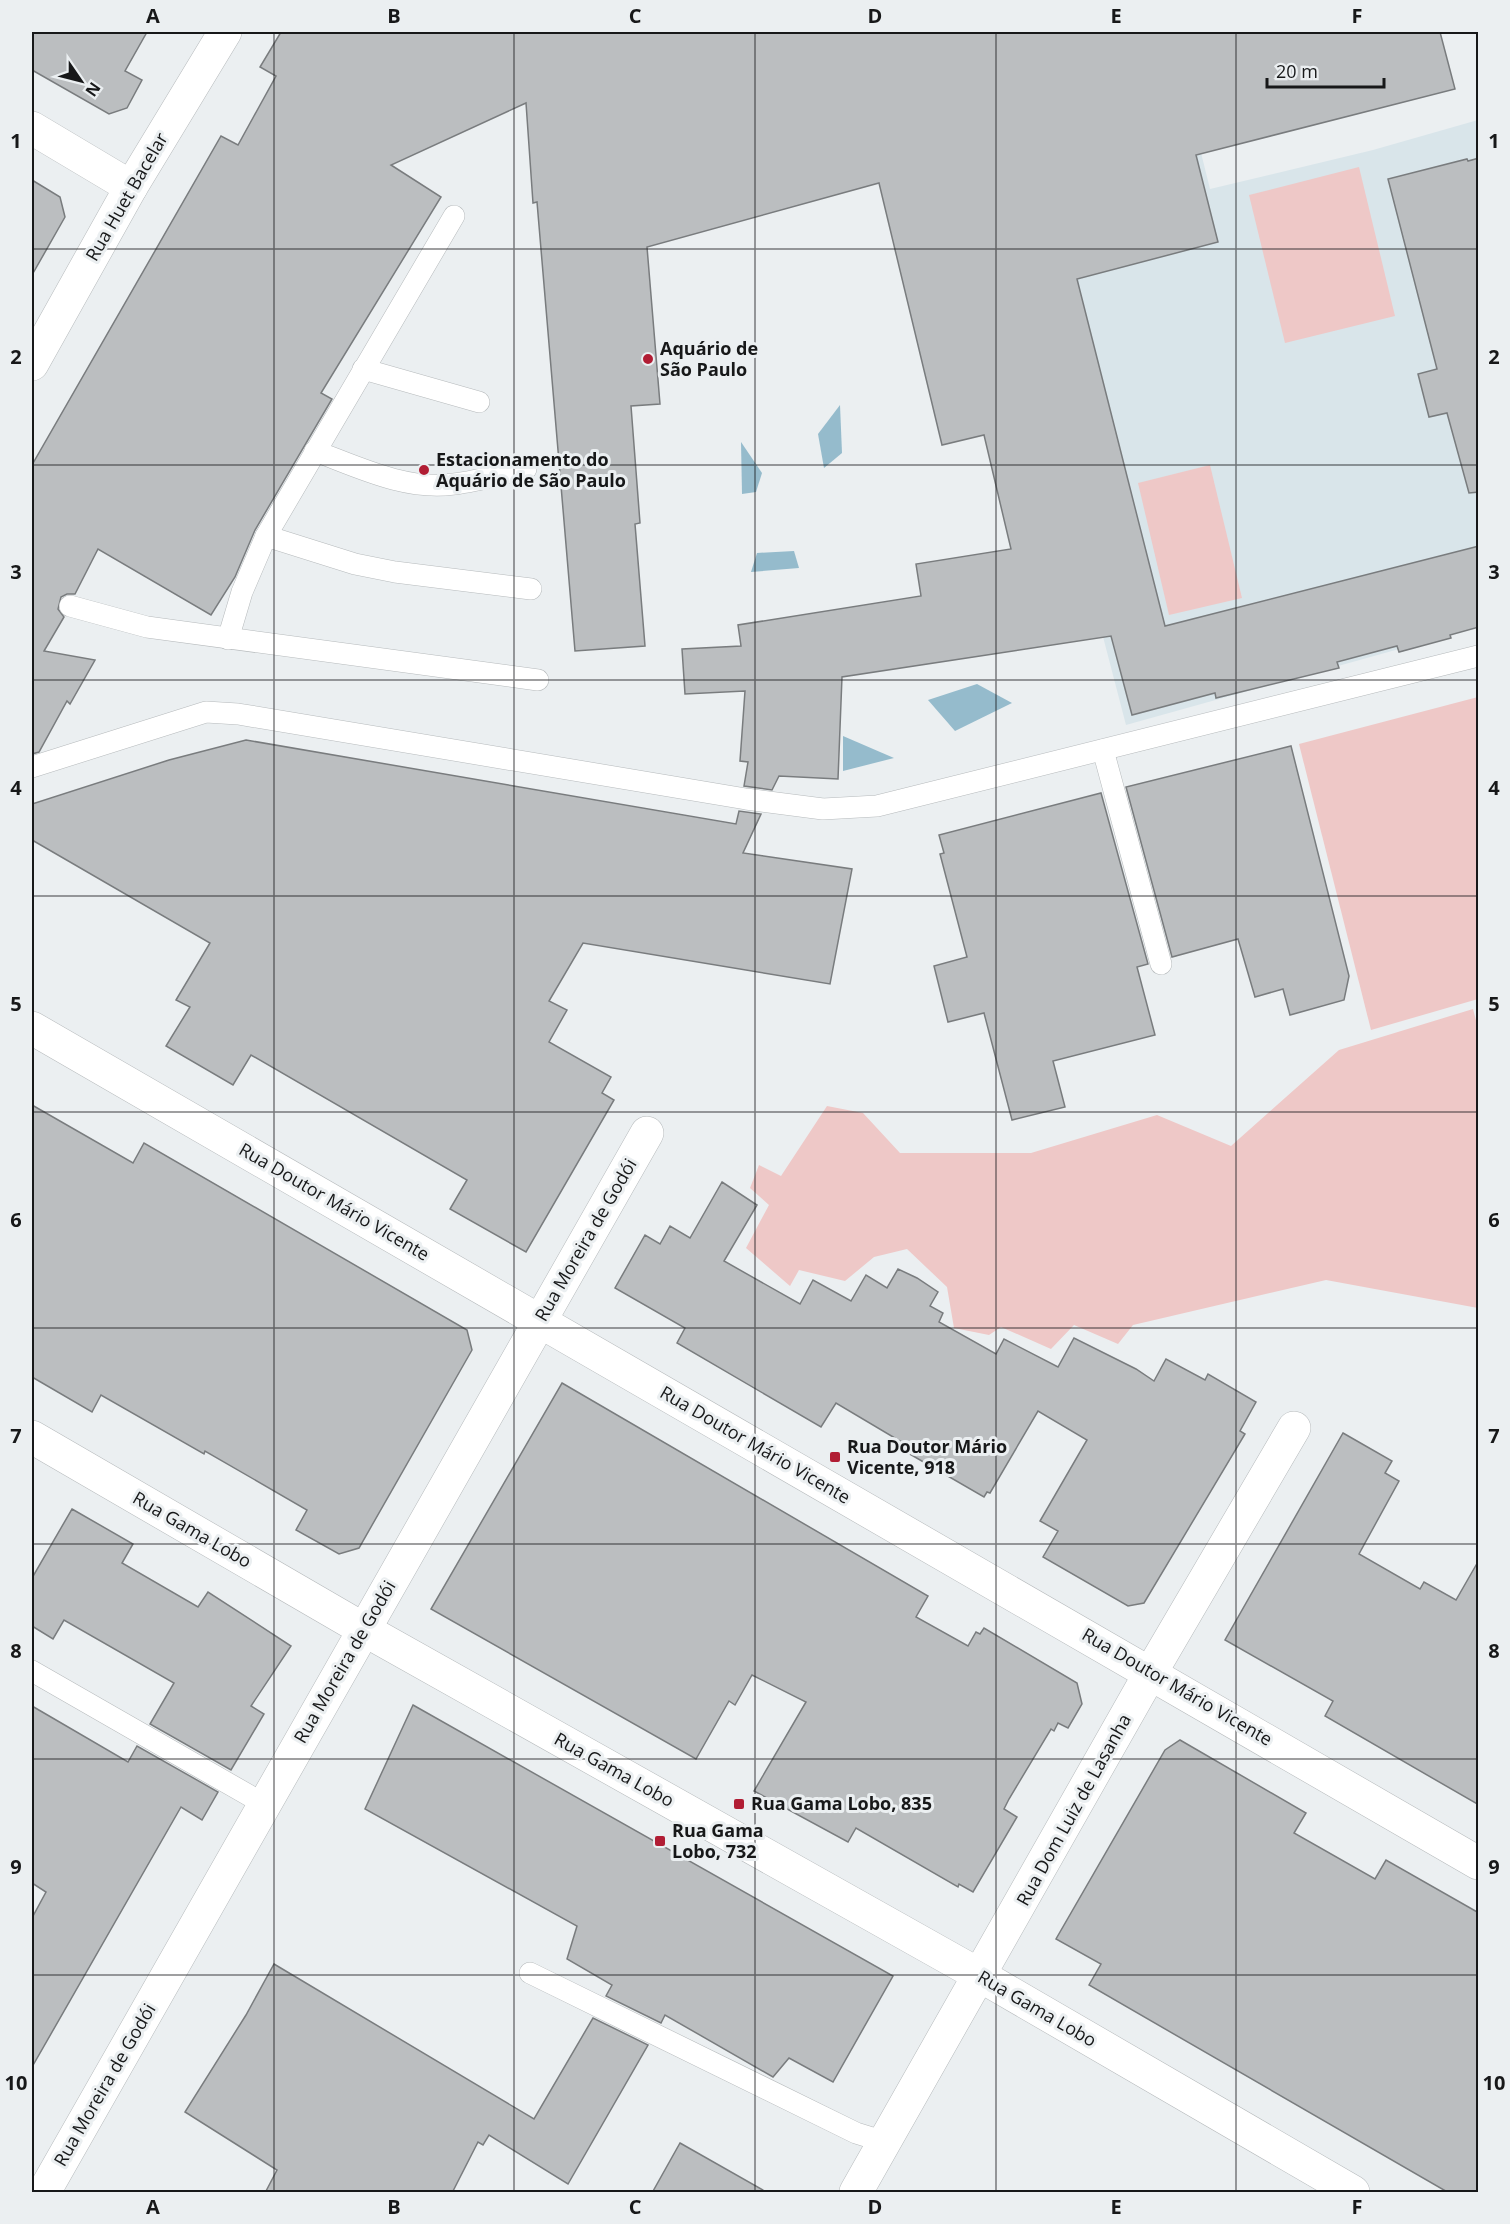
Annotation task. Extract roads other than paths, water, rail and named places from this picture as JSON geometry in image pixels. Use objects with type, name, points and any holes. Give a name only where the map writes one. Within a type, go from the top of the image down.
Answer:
[{"type":"street","name":"Rua Huet Bacelar","points":[[32,364],[131,187],[225,32]]},
{"type":"street","points":[[32,128],[131,187]]},
{"type":"street","name":"Rua Doutor Mário Vicente","points":[[32,1028],[1479,1863]]},
{"type":"street","name":"Rua Moreira de Godói","points":[[44,2193],[647,1133]]},
{"type":"street","name":"Rua Dom Luiz de Lasanha","points":[[856,2193],[981,1976],[1151,1672],[1294,1428]]},
{"type":"street","name":"Rua Gama Lobo","points":[[32,1437],[363,1629],[981,1976],[1353,2193]]},
{"type":"lane","points":[[228,639],[242,592],[266,536],[454,216]]},
{"type":"lane","points":[[363,369],[479,402]]},
{"type":"lane","points":[[315,451],[390,479],[428,485],[452,484],[526,469]]},
{"type":"lane","points":[[266,536],[355,564],[395,572],[531,589]]},
{"type":"lane","points":[[70,606],[147,627],[538,680]]},
{"type":"lane","points":[[32,767],[206,712],[238,714],[823,810],[876,806],[1479,656]]},
{"type":"lane","points":[[1103,750],[1161,964]]},
{"type":"lane","points":[[32,1671],[264,1804]]},
{"type":"lane","points":[[530,1973],[856,2133],[885,2142]]},
{"type":"water","points":[[840,405],[842,453],[824,468],[818,434]]},
{"type":"water","points":[[741,442],[762,473],[756,492],[742,494]]},
{"type":"water","points":[[794,551],[799,568],[751,572],[757,553]]},
{"type":"water","points":[[977,684],[1012,703],[955,731],[928,700]]},
{"type":"water","points":[[843,736],[894,758],[843,771]]},
{"type":"place","name":"Aquário de São Paulo","points":[[648,359]]},
{"type":"place","name":"Estacionamento do Aquário de São Paulo","points":[[424,470]]},
{"type":"place","name":"Rua Doutor Mário Vicente, 918","points":[[835,1457]]},
{"type":"place","name":"Rua Gama Lobo, 835","points":[[739,1804]]},
{"type":"place","name":"Rua Gama Lobo, 732","points":[[660,1841]]}]
